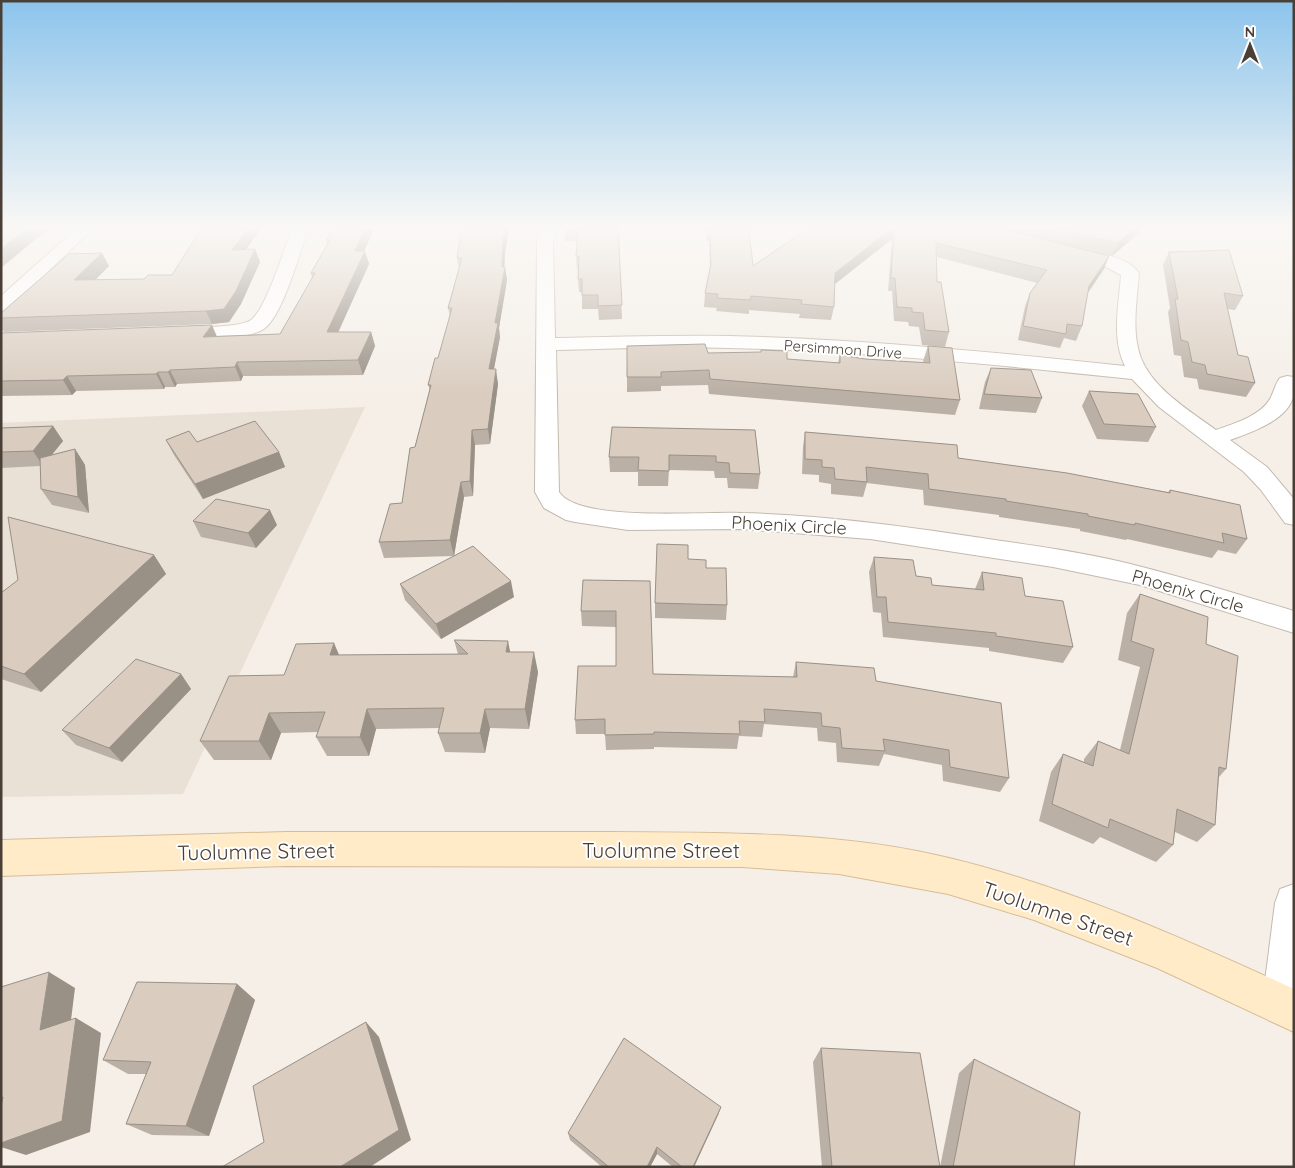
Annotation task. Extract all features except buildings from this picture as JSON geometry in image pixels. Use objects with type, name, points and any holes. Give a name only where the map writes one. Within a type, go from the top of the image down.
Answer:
[{"type":"main road","name":"Tuolumne Street","points":[[1,858],[286,849],[742,850],[839,856],[948,876],[1034,900],[1167,952],[1288,1008]]},
{"type":"street","points":[[1,306],[26,284]]},
{"type":"street","points":[[160,335],[242,330],[257,325],[268,313],[279,284]]},
{"type":"street","name":"Phoenix Circle","points":[[546,284],[547,492],[553,502],[575,514],[628,522],[742,521],[870,530],[1053,558],[1141,576],[1294,622]]},
{"type":"street","points":[[1130,284],[1128,336],[1130,356],[1138,373],[1183,416],[1215,437],[1253,468],[1277,492],[1294,517]]},
{"type":"street","name":"Persimmon Drive","points":[[547,344],[672,341],[739,343],[877,350],[1138,373]]},
{"type":"street","points":[[1215,437],[1239,431],[1272,410],[1279,404],[1287,382]]},
{"type":"street","points":[[1288,1008],[1294,903]]},
{"type":"shaded area","points":[[365,407],[183,794],[1,797],[1,423]]}]
